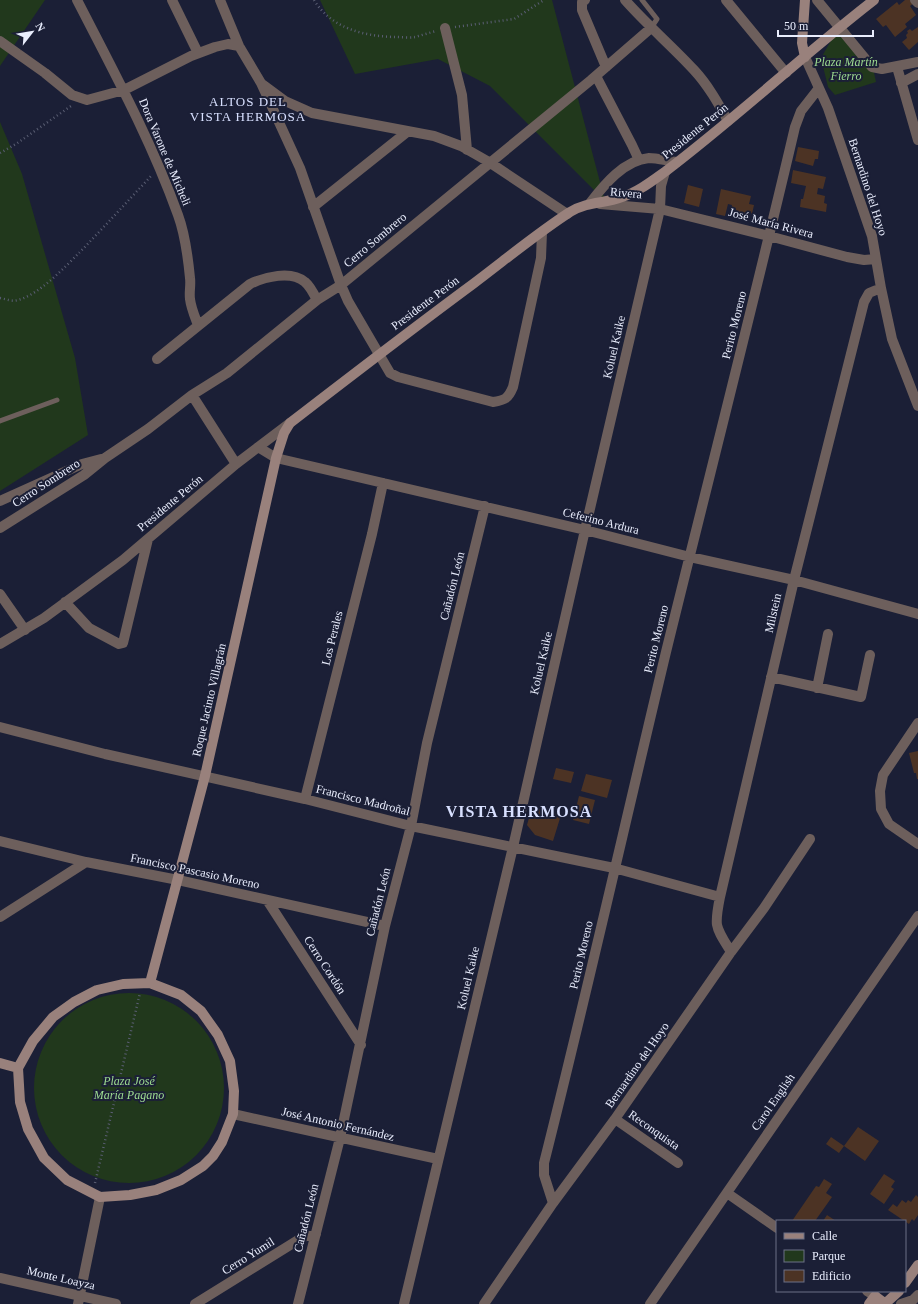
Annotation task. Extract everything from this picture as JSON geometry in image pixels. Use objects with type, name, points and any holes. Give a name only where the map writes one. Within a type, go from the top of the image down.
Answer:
[{"type":"street","name":"Dora Varone de Micheli","points":[[77,0],[124,90],[159,167],[178,216],[187,253],[191,304],[198,325]]},
{"type":"street","points":[[172,0],[198,53]]},
{"type":"street","points":[[220,0],[239,46],[261,83],[300,168],[348,301],[390,374],[492,402],[503,400],[509,396],[513,387],[541,258],[542,232]]},
{"type":"street","points":[[585,0],[582,2],[582,10],[606,67]]},
{"type":"street","points":[[625,0],[695,71],[716,99],[728,121]]},
{"type":"street","points":[[726,0],[786,73]]},
{"type":"street","name":"Bernardino del Hoyo","points":[[805,0],[802,43],[805,57],[828,108],[872,236],[892,339],[918,406]]},
{"type":"street","points":[[817,0],[872,67],[882,69],[918,62]]},
{"type":"street","name":"Presidente Perón","points":[[0,644],[44,618],[122,560],[236,464],[378,354],[567,214],[590,203],[620,198],[634,193],[665,172],[786,73],[839,27],[874,0]]},
{"type":"street","points":[[915,0],[918,3]]},
{"type":"street","points":[[445,28],[462,95],[467,150]]},
{"type":"street","name":"Cerro Sombrero","points":[[0,528],[84,476],[105,458],[148,429],[192,395],[227,373],[317,300],[341,285],[489,162],[596,76],[651,28]]},
{"type":"street","points":[[0,41],[72,95],[82,100],[98,98],[124,90],[198,53],[228,44],[239,46]]},
{"type":"street","points":[[897,66],[918,140]]},
{"type":"street","points":[[901,83],[918,74]]},
{"type":"street","points":[[596,76],[632,145],[638,160]]},
{"type":"street","points":[[261,83],[285,101],[312,113],[434,136],[467,150],[489,162],[567,214]]},
{"type":"street","name":"Perito Moreno","points":[[553,1203],[544,1176],[544,1163],[563,1089],[614,868],[795,126],[801,111],[819,88]]},
{"type":"street","points":[[313,207],[407,132]]},
{"type":"street","points":[[590,203],[606,182],[638,160],[650,158],[677,162]]},
{"type":"street","name":"Koluel Kaike","points":[[404,1304],[513,847],[660,209],[665,172]]},
{"type":"street","name":"Rivera","points":[[590,203],[660,209]]},
{"type":"street","name":"José María Rivera","points":[[660,209],[847,257],[864,260],[876,259]]},
{"type":"street","points":[[157,359],[250,284],[262,279],[296,276],[306,282],[317,300]]},
{"type":"street","name":"Milstein","points":[[731,952],[718,932],[716,920],[720,896],[794,580],[864,302],[869,293],[881,288]]},
{"type":"street","points":[[192,395],[236,464]]},
{"type":"street","name":"Roque Jacinto Villagrán","points":[[150,983],[205,776],[276,458],[284,433],[290,423]]},
{"type":"street","name":"Ceferino Ardura","points":[[258,448],[276,458],[486,506],[690,557],[794,580],[918,614]]},
{"type":"street","name":"Cerro Sombrero","points":[[0,501],[82,464],[105,458]]},
{"type":"street","name":"Los Perales","points":[[305,798],[372,534],[383,483]]},
{"type":"street","name":"Cañadón León","points":[[298,1304],[340,1138],[385,926],[411,826],[427,743],[486,506]]},
{"type":"street","points":[[65,602],[89,628],[119,644],[124,643],[148,539]]},
{"type":"street","points":[[0,594],[24,630]]},
{"type":"street","points":[[817,688],[828,634]]},
{"type":"street","points":[[771,677],[862,697],[870,655]]},
{"type":"street","points":[[918,723],[883,775],[880,791],[881,809],[889,824],[918,844]]},
{"type":"street","name":"Francisco Madroñal","points":[[0,727],[105,754],[305,798],[411,826],[614,868],[720,896]]},
{"type":"street","name":"Bernardino del Hoyo","points":[[486,1303],[553,1203],[615,1119],[731,952],[764,908],[810,840]]},
{"type":"street","name":"Francisco Pascasio Moreno","points":[[0,841],[86,862],[178,880],[385,926]]},
{"type":"street","points":[[0,917],[86,862]]},
{"type":"street","name":"Cerro Cordón","points":[[267,900],[360,1044]]},
{"type":"street","name":"Carol English","points":[[650,1304],[918,916]]},
{"type":"street","points":[[150,983],[181,995],[201,1011],[218,1035],[230,1061],[234,1091],[233,1114],[222,1142],[213,1156],[203,1166],[181,1180],[156,1190],[130,1195],[96,1195],[67,1180],[44,1158],[28,1129],[20,1102],[18,1068],[33,1041],[53,1017],[74,1002],[97,990],[123,984],[150,983]]},
{"type":"street","points":[[0,1063],[18,1068]]},
{"type":"street","name":"José Antonio Fernández","points":[[233,1114],[438,1159]]},
{"type":"street","name":"Reconquista","points":[[615,1119],[678,1163]]},
{"type":"street","points":[[727,1193],[776,1227]]},
{"type":"street","points":[[79,1300],[96,1195]]},
{"type":"street","name":"Cerro Yumil","points":[[195,1304],[303,1237],[316,1234]]},
{"type":"street","points":[[906,1282],[918,1265]]},
{"type":"street","name":"Monte Loayza","points":[[0,1278],[79,1300],[116,1304]]},
{"type":"street","points":[[879,1301],[887,1302],[898,1292]]},
{"type":"street","points":[[901,1304],[913,1300],[918,1296]]},
{"type":"lane","points":[[642,0],[656,19],[651,28]]},
{"type":"lane","points":[[0,421],[57,400]]},
{"type":"path","points":[[314,0],[319,9],[338,25],[349,30],[378,36],[414,37],[445,28],[514,19],[544,0]]},
{"type":"path","points":[[0,153],[82,100]]},
{"type":"path","points":[[0,298],[17,300],[34,293],[62,270],[104,228],[159,167]]},
{"type":"path","points":[[96,1195],[97,1169],[140,993],[139,983]]},
{"type":"green space","points":[[0,0],[45,0],[0,66]]},
{"type":"green space","points":[[320,0],[552,0],[605,201],[490,86],[438,59],[355,74]]},
{"type":"green space","name":"Plaza Martín Fierro","points":[[839,27],[873,68],[876,82],[835,95],[828,87],[821,58]]},
{"type":"green space","points":[[0,122],[22,174],[75,358],[88,435],[0,491]]},
{"type":"green space","name":"Plaza José María Pagano","points":[[129,993],[147,995],[165,1000],[182,1009],[196,1021],[208,1035],[217,1052],[222,1070],[224,1088],[222,1106],[217,1124],[208,1141],[196,1155],[182,1167],[165,1176],[147,1181],[129,1183],[111,1181],[93,1176],[76,1167],[62,1155],[50,1141],[41,1124],[36,1106],[34,1088],[36,1070],[41,1052],[50,1035],[62,1021],[76,1009],[93,1000],[111,995]]},
{"type":"building","points":[[905,0],[911,0],[914,3],[910,6],[916,15],[905,24],[907,27],[895,37],[886,25],[883,27],[876,19],[897,2],[899,5]]},
{"type":"building","points":[[918,27],[918,42],[909,50],[902,42],[907,38],[907,31],[910,29],[912,31]]},
{"type":"building","points":[[798,147],[819,151],[818,159],[815,159],[813,166],[795,161]]},
{"type":"building","points":[[793,170],[826,177],[823,189],[818,188],[817,194],[825,196],[824,203],[827,204],[826,212],[800,207],[801,199],[803,199],[806,186],[791,183]]},
{"type":"building","points":[[688,185],[703,189],[699,207],[684,203]]},
{"type":"building","points":[[721,189],[751,196],[749,204],[754,205],[752,214],[746,212],[745,216],[730,213],[732,205],[728,204],[725,216],[716,214]]},
{"type":"building","points":[[918,751],[918,779],[917,779],[909,753]]},
{"type":"building","points":[[556,768],[574,772],[571,783],[553,779]]},
{"type":"building","points":[[586,774],[612,780],[607,798],[581,791]]},
{"type":"building","points":[[579,796],[595,800],[589,824],[573,820]]},
{"type":"building","points":[[532,807],[561,815],[553,841],[535,835],[527,825]]},
{"type":"building","points":[[858,1127],[879,1141],[865,1161],[844,1146]]},
{"type":"building","points":[[831,1137],[844,1146],[839,1153],[826,1144]]},
{"type":"building","points":[[884,1174],[895,1181],[891,1187],[894,1189],[884,1204],[870,1194]]},
{"type":"building","points":[[824,1179],[832,1184],[826,1193],[832,1197],[816,1220],[793,1220],[816,1186],[819,1187]]},
{"type":"building","points":[[916,1195],[918,1197],[918,1215],[914,1221],[912,1219],[909,1224],[906,1220],[903,1220],[888,1210],[893,1204],[897,1207],[902,1200],[906,1203],[908,1200],[911,1202]]},
{"type":"building","points":[[827,1215],[834,1220],[824,1220]]},
{"type":"district","name":"ALTOS DEL VISTA HERMOSA","points":[[248,108]]},
{"type":"district","name":"VISTA HERMOSA","points":[[519,811]]}]
